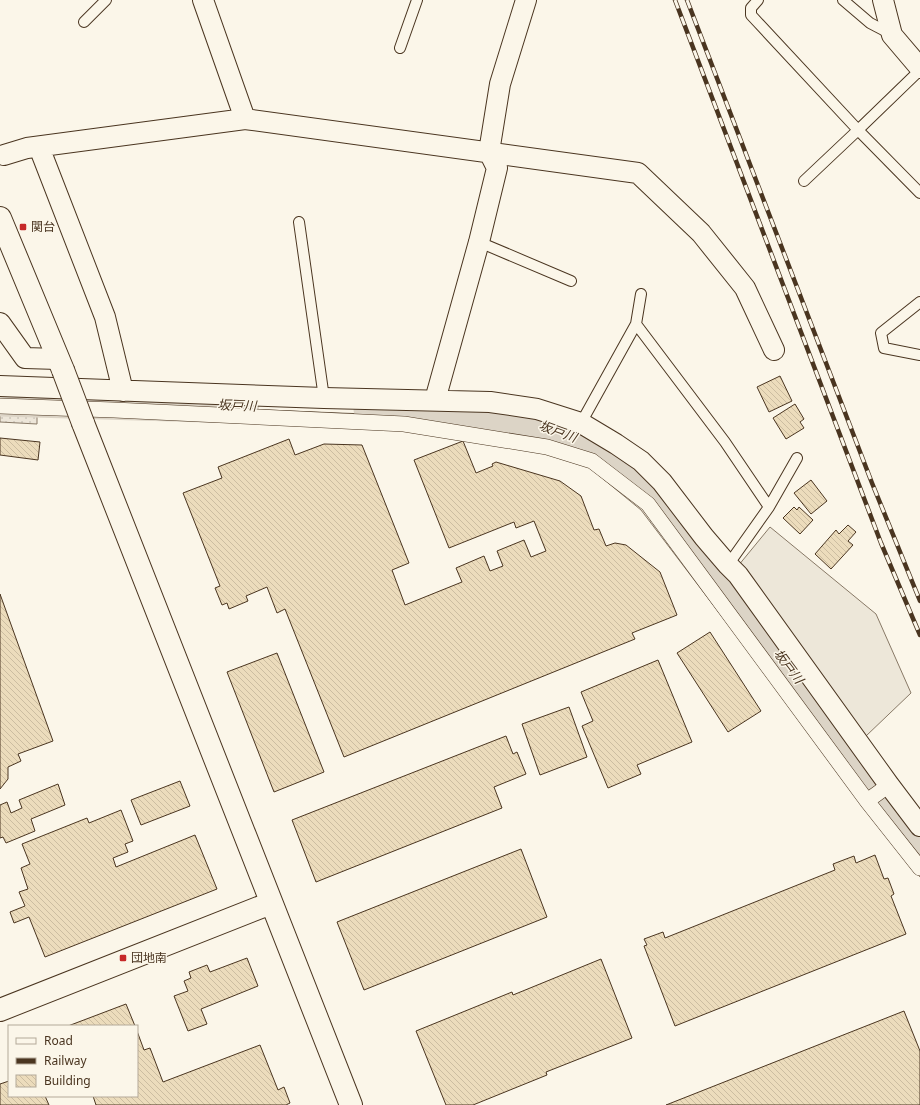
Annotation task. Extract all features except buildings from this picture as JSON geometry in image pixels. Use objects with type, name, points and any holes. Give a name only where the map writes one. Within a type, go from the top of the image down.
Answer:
[{"type":"street","points":[[203,0],[245,119]]},
{"type":"street","points":[[435,400],[497,168],[489,152],[500,84],[526,0]]},
{"type":"street","points":[[883,0],[892,35],[920,69]]},
{"type":"street","points":[[4,155],[27,148],[245,119],[638,173],[701,233],[745,288],[774,350]]},
{"type":"street","points":[[38,147],[105,317],[122,391]]},
{"type":"street","points":[[0,218],[83,423],[351,1105]]},
{"type":"street","points":[[0,323],[25,358],[60,365]]},
{"type":"street","points":[[0,386],[324,398],[490,402],[537,409],[581,423],[641,461],[662,482],[704,538],[738,575],[889,786],[920,826]]},
{"type":"street","points":[[0,406],[404,424],[547,447],[592,461],[648,504],[867,801],[920,868]]},
{"type":"street","points":[[867,801],[889,786]]},
{"type":"street","points":[[0,1010],[272,903]]},
{"type":"lane","points":[[84,22],[106,0]]},
{"type":"lane","points":[[400,48],[417,0]]},
{"type":"lane","points":[[758,0],[751,8],[751,15],[858,130],[920,193]]},
{"type":"lane","points":[[843,0],[870,23],[892,35]]},
{"type":"lane","points":[[804,181],[920,69]]},
{"type":"lane","points":[[299,222],[324,398]]},
{"type":"lane","points":[[478,242],[571,281]]},
{"type":"lane","points":[[581,423],[636,324],[641,294]]},
{"type":"lane","points":[[920,302],[881,333],[884,348],[920,355]]},
{"type":"lane","points":[[636,324],[725,442],[769,507]]},
{"type":"lane","points":[[728,565],[769,507],[797,458]]},
{"type":"shaded area","points":[[0,402],[29,403],[37,416],[37,424],[0,422]]},
{"type":"shaded area","points":[[117,404],[440,417],[550,431],[594,450],[642,477],[870,790],[920,856],[920,877],[641,510],[585,464],[548,453],[407,428],[119,418]]},
{"type":"shaded area","points":[[770,527],[876,614],[911,693],[866,736],[738,566]]},
{"type":"waterway","name":"坂戸川","points":[[0,397],[240,404]]},
{"type":"waterway","name":"坂戸川","points":[[373,409],[488,414],[510,416],[529,420],[566,431],[584,439],[617,458],[648,481],[835,728],[891,811],[920,849]]},
{"type":"railway","points":[[675,0],[881,543],[920,635]]},
{"type":"railway","points":[[687,0],[872,483],[920,601]]},
{"type":"place","name":"関台","points":[[23,227]]},
{"type":"place","name":"団地南","points":[[123,958]]}]
